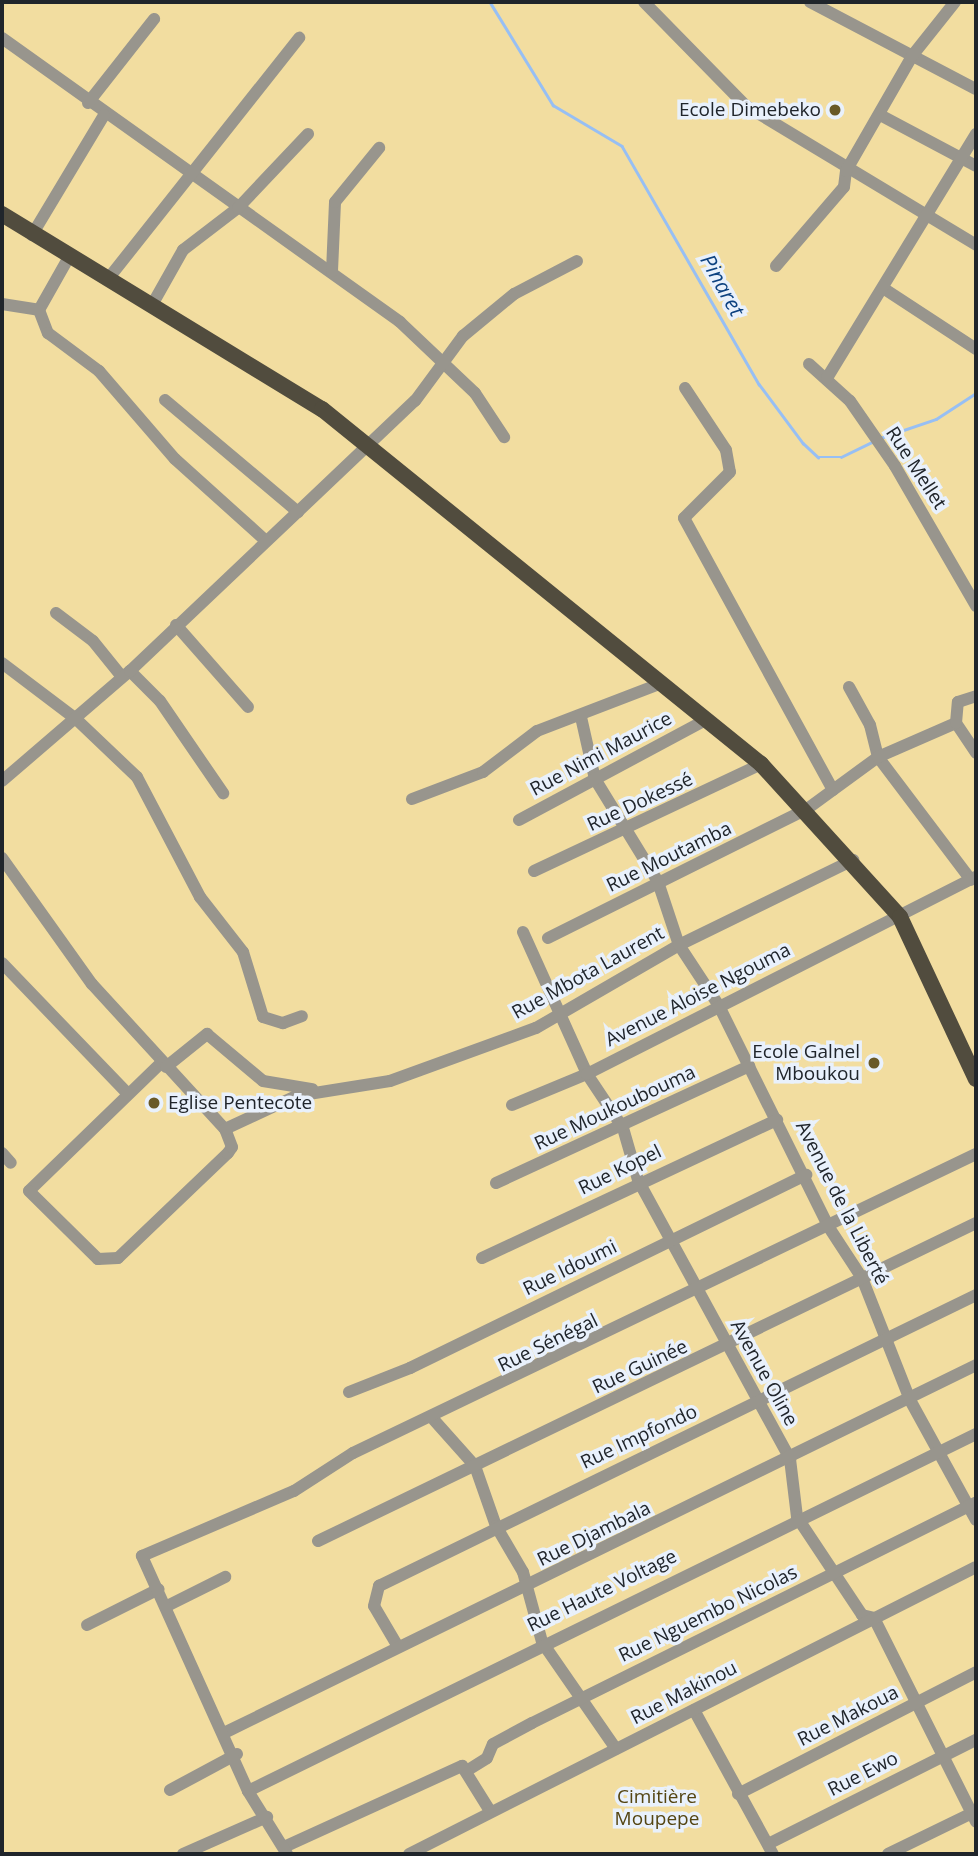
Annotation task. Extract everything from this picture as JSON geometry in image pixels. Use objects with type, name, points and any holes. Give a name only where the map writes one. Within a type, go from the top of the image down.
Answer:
[{"type":"main road","points":[[2,215],[152,305],[367,441],[702,722],[761,764],[807,809],[900,917],[976,1079]]},
{"type":"street","points":[[644,2],[746,106],[846,171],[976,245]]},
{"type":"street","points":[[810,2],[976,89]]},
{"type":"street","points":[[776,266],[844,187],[846,171],[883,116],[912,56],[955,2]]},
{"type":"street","points":[[88,103],[155,19]]},
{"type":"street","points":[[2,38],[104,115],[332,271],[400,322],[442,368],[475,393],[504,437]]},
{"type":"street","points":[[108,279],[189,171],[299,38]]},
{"type":"street","points":[[32,235],[104,115]]},
{"type":"street","points":[[883,116],[976,166]]},
{"type":"street","points":[[152,305],[183,250],[239,208],[308,134]]},
{"type":"street","points":[[827,378],[886,290],[923,214],[963,158],[976,134]]},
{"type":"street","points":[[332,271],[335,202],[379,148]]},
{"type":"street","points":[[39,310],[69,257]]},
{"type":"street","points":[[2,781],[126,674],[298,512],[442,368],[463,336],[514,294],[577,261]]},
{"type":"street","points":[[886,290],[976,349]]},
{"type":"street","points":[[2,304],[39,310]]},
{"type":"street","points":[[39,310],[48,333],[99,371],[175,459],[266,541]]},
{"type":"street","name":"Rue Mellet","points":[[808,364],[827,378],[895,466],[976,606]]},
{"type":"street","points":[[685,387],[726,450],[730,472],[684,518],[833,790]]},
{"type":"street","points":[[165,400],[298,512]]},
{"type":"street","points":[[56,613],[93,641],[126,674],[160,701],[223,793]]},
{"type":"street","points":[[176,625],[248,708]]},
{"type":"street","points":[[2,663],[76,719],[137,777],[200,897],[243,952],[263,1017],[283,1023],[302,1016]]},
{"type":"street","points":[[412,800],[483,772],[537,731],[581,718],[657,685]]},
{"type":"street","points":[[849,687],[870,725],[878,757],[973,878]]},
{"type":"street","points":[[976,696],[958,702],[956,723],[976,753]]},
{"type":"street","name":"Avenue de la Liberté","points":[[581,718],[596,779],[657,882],[678,945],[719,1006],[806,1175],[828,1226],[862,1278],[883,1338],[910,1400],[973,1504],[976,1520]]},
{"type":"street","name":"Rue Nimi Maurice","points":[[519,820],[702,722]]},
{"type":"street","name":"Rue Moutamba","points":[[548,938],[807,809],[878,757],[956,723]]},
{"type":"street","name":"Rue Dokessé","points":[[534,871],[628,831],[761,764]]},
{"type":"street","points":[[2,858],[78,966],[164,1065],[225,1129],[232,1147],[118,1258],[98,1259],[29,1191],[126,1092],[164,1065],[207,1034],[263,1081],[327,1090]]},
{"type":"street","name":"Rue Mbota Laurent","points":[[225,1129],[327,1090],[390,1081],[536,1028],[678,945],[853,860]]},
{"type":"street","name":"Avenue Aloise Ngouma","points":[[512,1105],[587,1074],[973,878]]},
{"type":"street","name":"Avenue Oline","points":[[523,932],[587,1074],[623,1128],[638,1181],[700,1291],[726,1348],[790,1459],[796,1517]]},
{"type":"street","points":[[2,963],[126,1092]]},
{"type":"street","name":"Rue Moukoubouma","points":[[496,1183],[623,1128],[749,1066]]},
{"type":"street","name":"Rue Kopel","points":[[482,1258],[638,1181],[777,1120]]},
{"type":"street","name":"Rue Sénégal","points":[[159,1589],[143,1565],[148,1552],[294,1491],[354,1453],[434,1419],[976,1154]]},
{"type":"street","name":"Rue Idoumi","points":[[349,1392],[672,1241],[806,1175]]},
{"type":"street","name":"Rue Guinée","points":[[318,1541],[726,1348],[976,1223]]},
{"type":"street","name":"Rue Impfondo","points":[[397,1645],[374,1606],[375,1590],[496,1527],[976,1295]]},
{"type":"street","name":"Rue Djambala","points":[[226,1732],[351,1674],[397,1645],[529,1587],[976,1366]]},
{"type":"street","points":[[434,1419],[475,1466],[496,1527],[529,1587],[542,1642],[616,1749]]},
{"type":"street","name":"Rue Haute Voltage","points":[[248,1791],[796,1517],[940,1453],[976,1434]]},
{"type":"street","name":"Rue Nguembo Nicolas","points":[[285,1851],[488,1758],[493,1744],[973,1504]]},
{"type":"street","points":[[796,1517],[837,1572],[862,1615],[874,1618],[914,1704],[975,1815],[888,1854]]},
{"type":"street","name":"Rue Makinou","points":[[409,1854],[976,1567]]},
{"type":"street","points":[[169,1605],[225,1577]]},
{"type":"street","points":[[87,1626],[159,1589],[169,1605],[237,1755],[248,1791],[267,1817],[285,1851]]},
{"type":"street","name":"Rue Makoua","points":[[738,1794],[976,1672]]},
{"type":"street","points":[[694,1710],[738,1794],[771,1849]]},
{"type":"street","name":"Rue Ewo","points":[[771,1849],[976,1740]]},
{"type":"street","points":[[170,1790],[237,1755]]},
{"type":"street","points":[[465,1768],[490,1811]]},
{"type":"street","points":[[183,1854],[267,1817]]},
{"type":"green space","name":"Cimitière Moupepe","points":[[2,2],[976,2],[976,1854],[2,1854]]},
{"type":"waterway","name":"Pinaret","points":[[490,2],[553,105],[622,146],[759,384],[803,443],[818,457],[841,457],[874,441]]},
{"type":"waterway","name":"Pinaret","points":[[880,438],[936,419],[976,393]]},
{"type":"place","name":"Ecole Dimebeko","points":[[835,110]]},
{"type":"place","name":"Ecole Galnel Mboukou","points":[[874,1063]]},
{"type":"place","name":"Eglise Pentecote","points":[[154,1103]]}]
